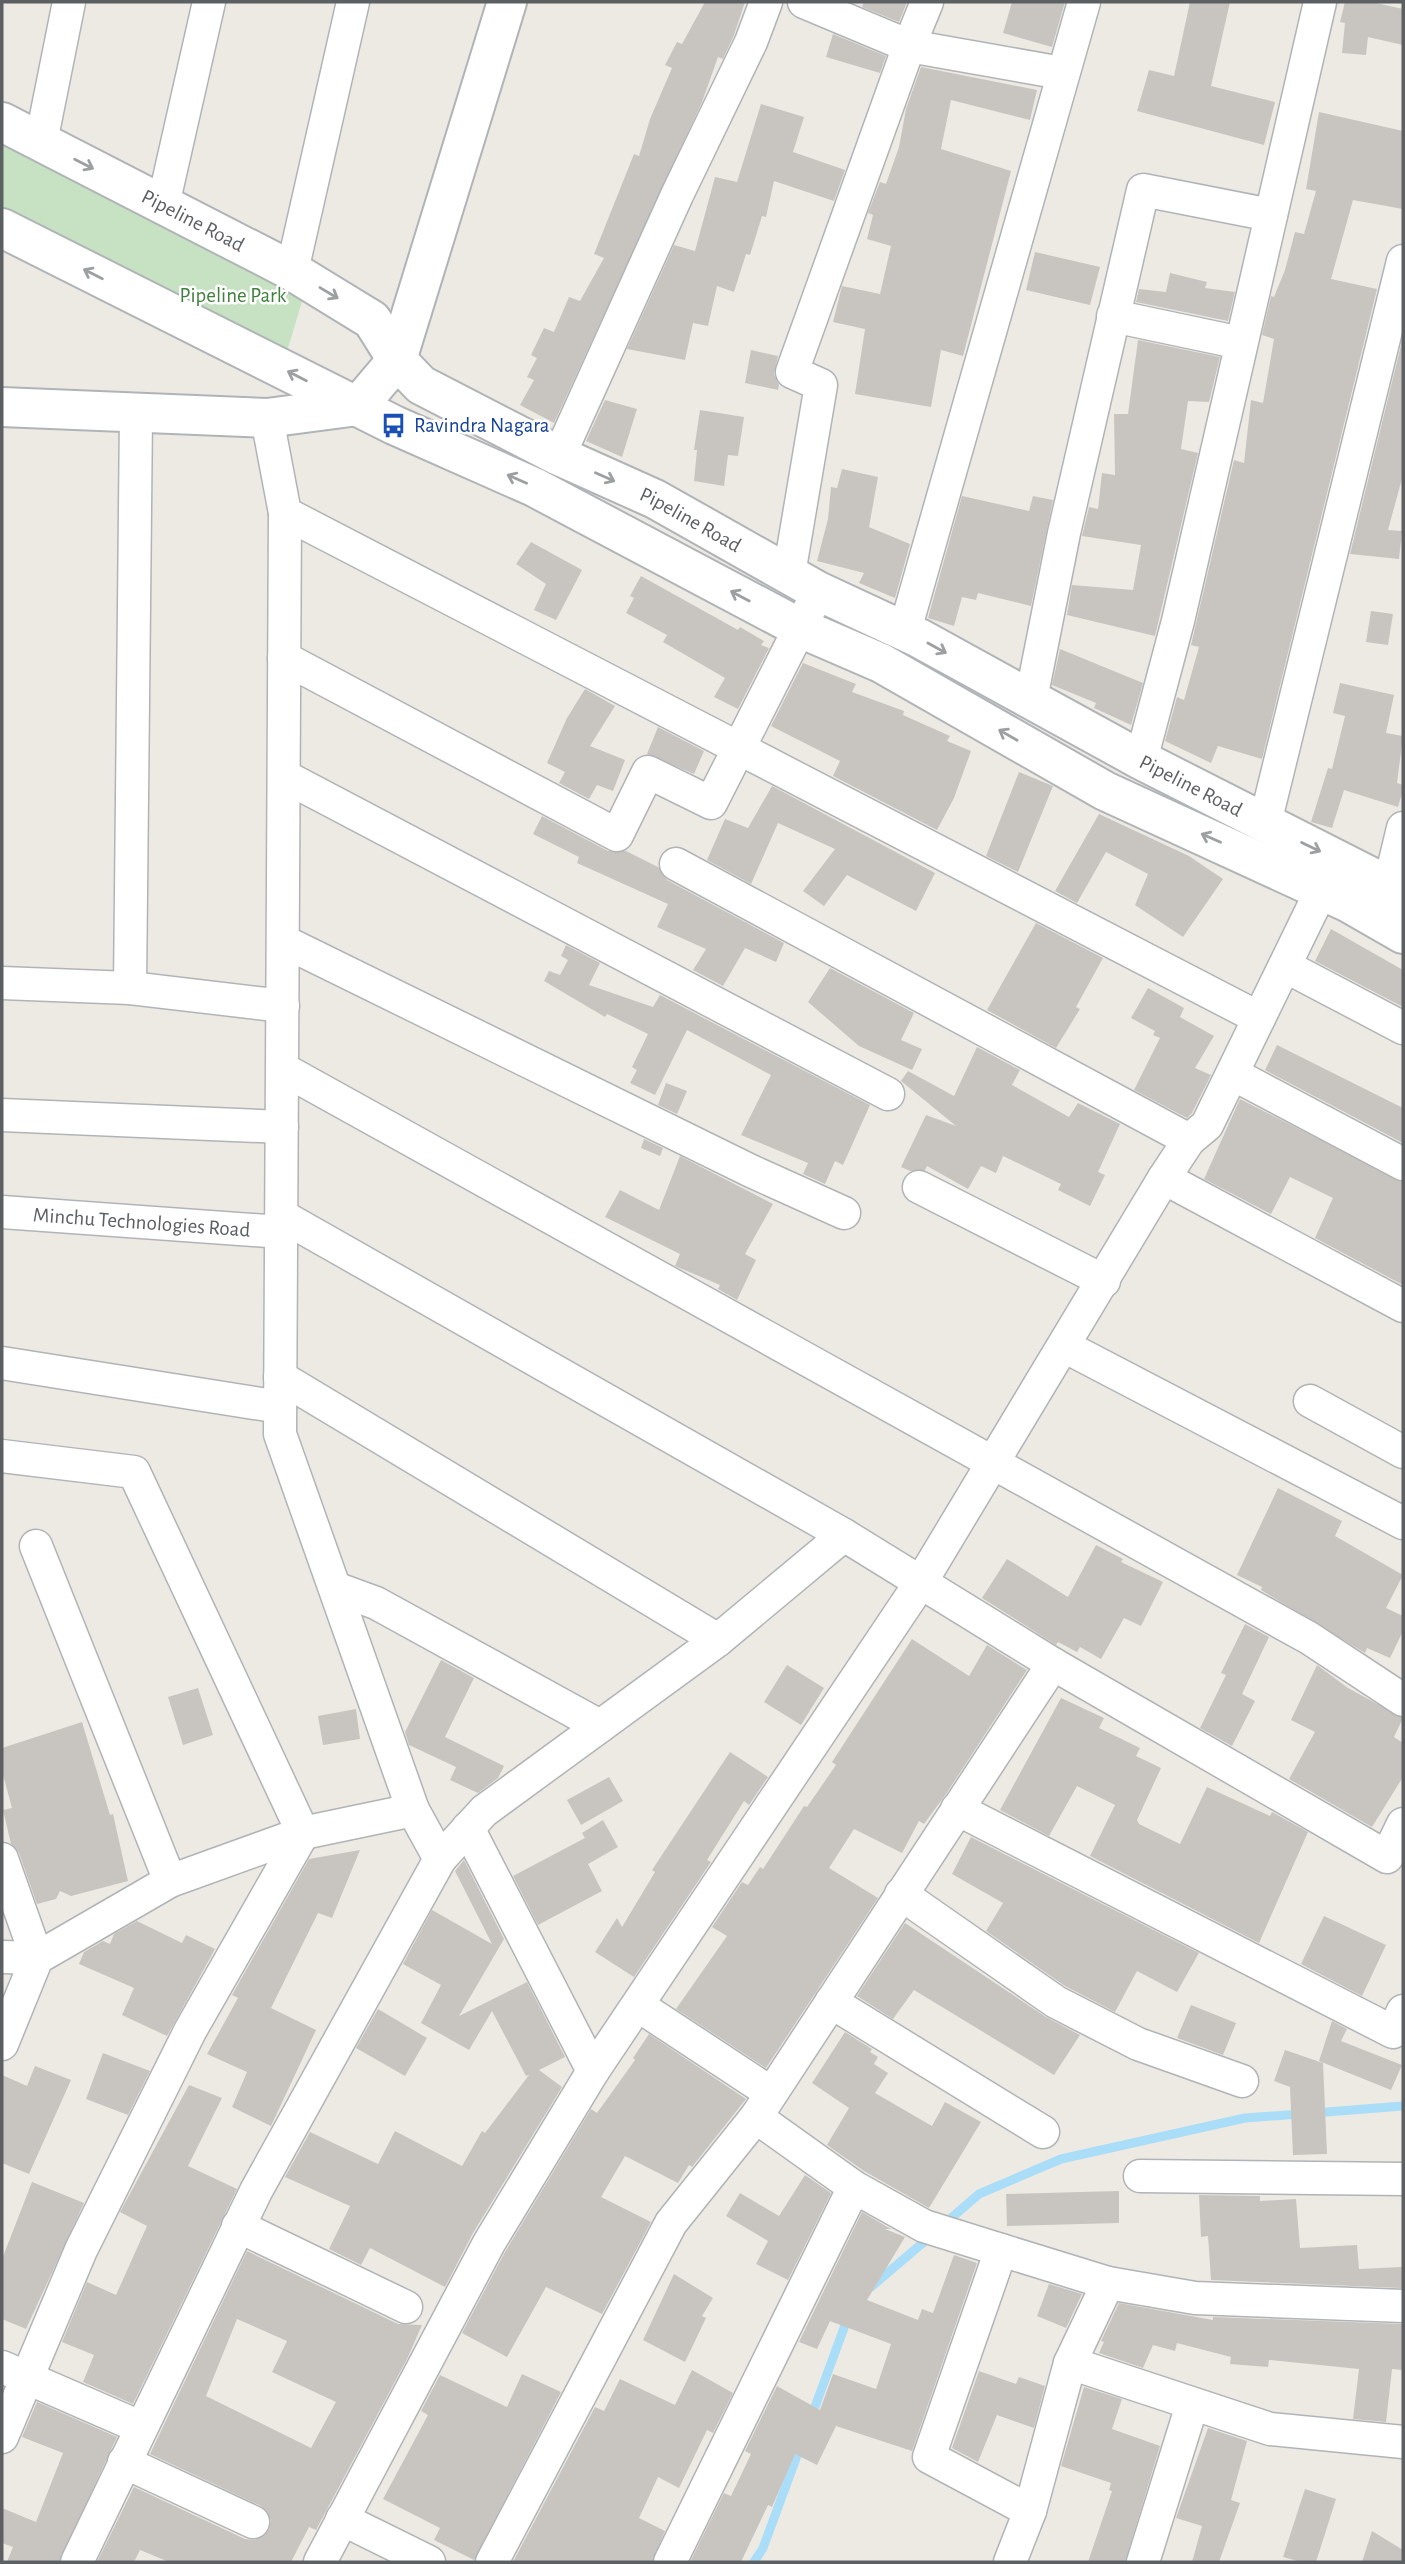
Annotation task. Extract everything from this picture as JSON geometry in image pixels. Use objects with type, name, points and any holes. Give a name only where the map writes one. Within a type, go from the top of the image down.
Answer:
[{"type":"main road","points":[[2,407],[267,418],[358,406],[397,360],[508,2]]},
{"type":"main road","name":"Pipeline Road","points":[[2,122],[292,271],[372,320],[397,360],[421,385],[559,456],[655,499],[804,582],[905,630],[1141,760],[1396,890]]},
{"type":"main road","name":"Pipeline Road","points":[[2,228],[358,406],[534,487],[800,628],[881,663],[1105,791],[1321,891],[1403,934]]},
{"type":"street","points":[[41,142],[69,2]]},
{"type":"street","points":[[163,205],[209,2]]},
{"type":"street","points":[[292,271],[354,2]]},
{"type":"street","points":[[559,456],[677,195],[751,42],[766,2]]},
{"type":"street","points":[[804,2],[909,46],[1062,73]]},
{"type":"street","points":[[285,658],[617,835],[648,772],[711,803],[800,628],[821,385],[792,372],[927,2]]},
{"type":"street","points":[[905,630],[1084,2]]},
{"type":"street","points":[[1141,760],[1178,621],[1320,2]]},
{"type":"street","points":[[1031,699],[1064,533],[1143,190],[1270,215]]},
{"type":"street","points":[[1265,824],[1403,261]]},
{"type":"street","points":[[1114,316],[1241,343]]},
{"type":"street","points":[[130,988],[136,414]]},
{"type":"street","points":[[267,418],[285,513],[281,1434],[413,1810],[440,1859]]},
{"type":"street","points":[[285,513],[1259,1018]]},
{"type":"street","points":[[284,776],[888,1094]]},
{"type":"street","points":[[1396,890],[1403,828]]},
{"type":"street","points":[[676,864],[1189,1140]]},
{"type":"street","points":[[320,2562],[489,2243],[593,2071],[921,1582],[1164,1178],[1189,1140],[1207,1125],[1321,891]]},
{"type":"street","points":[[283,941],[738,1165],[844,1213]]},
{"type":"street","points":[[1284,967],[1403,1028]]},
{"type":"street","points":[[2,983],[130,988],[283,1006]]},
{"type":"street","points":[[283,1069],[1309,1638],[1403,1700]]},
{"type":"street","points":[[1233,1074],[1403,1164]]},
{"type":"street","points":[[2,1115],[282,1127]]},
{"type":"street","points":[[1164,1178],[1403,1306]]},
{"type":"street","points":[[919,1187],[1104,1281]]},
{"type":"street","name":"Minchu Technologies Road","points":[[2,1212],[282,1224]]},
{"type":"street","points":[[282,1224],[844,1535],[1053,1664],[1387,1857],[1403,1824]]},
{"type":"street","points":[[1064,1346],[1403,1523]]},
{"type":"street","points":[[2,1363],[280,1392],[718,1640]]},
{"type":"street","points":[[1310,1401],[1403,1452]]},
{"type":"street","points":[[2,1456],[134,1472],[303,1833]]},
{"type":"street","points":[[77,2562],[238,2226],[440,1859],[484,1811],[718,1640],[844,1535]]},
{"type":"street","points":[[36,1546],[170,1881]]},
{"type":"street","points":[[335,1588],[376,1603],[600,1727]]},
{"type":"street","points":[[492,2562],[671,2223],[764,2105],[1053,1664]]},
{"type":"street","points":[[957,1809],[1393,2032],[1403,2011]]},
{"type":"street","points":[[2,1957],[37,1958],[170,1881],[303,1833],[413,1810]]},
{"type":"street","points":[[468,1828],[593,2071]]},
{"type":"street","points":[[2,2437],[14,2372],[81,2250],[190,2031],[303,1833]]},
{"type":"street","points":[[2,1859],[37,1958],[2,2044]]},
{"type":"street","points":[[901,1894],[1056,2002],[1138,2044],[1242,2081]]},
{"type":"street","points":[[831,2002],[1043,2132]]},
{"type":"street","points":[[639,2006],[764,2105],[854,2187],[938,2230],[1108,2283],[1195,2298],[1403,2306]]},
{"type":"street","points":[[1140,2176],[1403,2179]]},
{"type":"street","points":[[670,2562],[854,2187]]},
{"type":"street","points":[[238,2226],[406,2307]]},
{"type":"street","points":[[1002,2250],[929,2457],[1030,2511]]},
{"type":"street","points":[[1010,2562],[1030,2511],[1070,2363],[1108,2283]]},
{"type":"street","points":[[1070,2363],[1270,2429],[1403,2442]]},
{"type":"street","points":[[14,2372],[140,2427]]},
{"type":"street","points":[[1143,2562],[1192,2405]]},
{"type":"street","points":[[124,2462],[253,2522]]},
{"type":"street","points":[[342,2519],[429,2562]]},
{"type":"green space","name":"Pipeline Park","points":[[2,132],[306,288],[283,365],[2,220]]},
{"type":"building","points":[[705,2],[745,2],[734,35],[723,59],[718,57],[702,102],[554,423],[520,405],[534,380],[527,377],[537,358],[531,355],[544,328],[554,332],[569,297],[580,301],[604,258],[594,254],[634,154],[639,156],[650,119],[672,68],[665,65],[677,42],[682,44]]},
{"type":"building","points":[[864,2],[907,2],[899,22],[862,7]]},
{"type":"building","points":[[1012,2],[1065,2],[1052,47],[1003,33]]},
{"type":"building","points":[[1190,2],[1230,2],[1211,86],[1275,102],[1264,145],[1137,111],[1149,70],[1174,76]]},
{"type":"building","points":[[1345,2],[1372,2],[1403,9],[1403,45],[1368,37],[1366,55],[1342,53],[1345,23],[1340,22]]},
{"type":"building","points":[[833,34],[886,56],[880,73],[826,57]]},
{"type":"building","points":[[921,67],[1037,90],[1030,120],[951,100],[941,149],[1011,171],[963,356],[941,350],[931,407],[855,394],[865,329],[833,322],[842,286],[880,294],[891,246],[867,239],[873,215],[868,213],[880,182],[886,184],[899,147],[906,109]]},
{"type":"building","points":[[761,104],[804,117],[793,152],[845,170],[834,201],[774,181],[766,217],[762,216],[750,255],[746,254],[734,292],[717,286],[708,326],[693,323],[685,360],[627,349],[674,245],[695,251],[715,177],[737,182]]},
{"type":"building","points":[[1319,112],[1403,131],[1403,209],[1353,200],[1331,279],[1377,289],[1262,759],[1218,746],[1211,763],[1165,741],[1177,697],[1184,700],[1199,647],[1191,645],[1234,460],[1244,463],[1251,400],[1263,403],[1274,339],[1262,335],[1271,296],[1274,297],[1285,270],[1295,232],[1304,234],[1316,191],[1306,189]]},
{"type":"building","points":[[1035,252],[1100,267],[1090,305],[1026,290]]},
{"type":"building","points":[[1170,273],[1207,282],[1205,288],[1235,292],[1228,321],[1136,302],[1139,289],[1166,292]]},
{"type":"building","points":[[1403,337],[1403,475],[1388,530],[1402,531],[1399,559],[1350,554]]},
{"type":"building","points":[[1138,340],[1220,357],[1209,402],[1188,401],[1181,449],[1198,453],[1155,636],[1067,615],[1072,585],[1133,590],[1141,545],[1082,536],[1089,507],[1098,509],[1102,473],[1115,475],[1114,414],[1128,414]]},
{"type":"building","points":[[751,350],[778,356],[774,374],[779,385],[778,390],[745,383]]},
{"type":"building","points":[[605,400],[637,409],[622,457],[586,441]]},
{"type":"building","points":[[700,410],[744,417],[738,456],[728,455],[724,486],[694,481],[697,450],[694,450]]},
{"type":"building","points":[[842,469],[878,477],[869,527],[910,544],[895,598],[859,583],[864,573],[817,561],[828,519],[831,487],[837,488]]},
{"type":"building","points":[[962,496],[1029,511],[1033,496],[1053,500],[1031,606],[978,593],[976,600],[962,597],[954,626],[928,618]]},
{"type":"building","points":[[531,542],[582,570],[556,620],[534,610],[546,584],[516,564]]},
{"type":"building","points":[[641,576],[738,630],[740,627],[764,641],[761,645],[769,648],[738,709],[714,697],[725,678],[663,642],[667,635],[626,613],[634,598],[630,596]]},
{"type":"building","points":[[1371,611],[1393,614],[1388,645],[1366,642]]},
{"type":"building","points":[[1060,649],[1143,683],[1131,725],[1094,708],[1096,703],[1052,685]]},
{"type":"building","points":[[803,663],[856,684],[852,692],[904,711],[903,715],[950,736],[947,741],[971,751],[954,798],[937,830],[833,776],[840,761],[771,726]]},
{"type":"building","points":[[1340,683],[1394,695],[1386,733],[1403,736],[1397,783],[1403,785],[1403,790],[1398,807],[1344,790],[1332,828],[1311,822],[1328,768],[1332,769],[1345,716],[1333,713]]},
{"type":"building","points":[[585,689],[615,706],[590,746],[625,760],[613,791],[597,785],[589,799],[559,783],[565,772],[547,763],[567,718]]},
{"type":"building","points":[[658,727],[704,751],[694,774],[647,754]]},
{"type":"building","points":[[1019,772],[1053,786],[1018,872],[986,856]]},
{"type":"building","points":[[772,786],[935,873],[916,911],[847,875],[824,906],[803,891],[835,849],[778,823],[751,884],[707,860],[725,819],[748,828]]},
{"type":"building","points":[[1099,814],[1189,856],[1223,879],[1183,937],[1135,905],[1148,874],[1106,852],[1077,903],[1055,891]]},
{"type":"building","points":[[542,816],[608,851],[626,851],[658,867],[667,880],[784,943],[776,962],[745,948],[723,986],[693,970],[706,949],[657,927],[668,904],[577,863],[579,857],[533,834]]},
{"type":"building","points":[[1036,923],[1103,958],[1076,1007],[1080,1009],[1056,1048],[987,1010]]},
{"type":"building","points":[[1331,929],[1403,970],[1403,1007],[1315,961]]},
{"type":"building","points":[[566,945],[600,963],[589,985],[653,1007],[660,995],[870,1105],[843,1165],[835,1161],[825,1184],[803,1174],[808,1163],[741,1135],[771,1075],[687,1030],[655,1095],[630,1083],[637,1070],[632,1067],[648,1034],[607,1014],[605,1017],[544,981],[549,971],[560,975],[568,960],[561,956]]},
{"type":"building","points":[[830,968],[914,1013],[901,1040],[922,1049],[912,1070],[859,1046],[808,1002]]},
{"type":"building","points":[[1148,988],[1184,1008],[1180,1017],[1214,1036],[1195,1068],[1211,1075],[1187,1118],[1134,1090],[1160,1038],[1153,1035],[1155,1031],[1131,1018]]},
{"type":"building","points":[[1277,1045],[1403,1108],[1403,1143],[1265,1070]]},
{"type":"building","points":[[977,1047],[1020,1070],[1012,1085],[1069,1117],[1078,1103],[1120,1124],[1098,1172],[1105,1175],[1090,1206],[1058,1190],[1061,1184],[1003,1156],[996,1173],[981,1166],[968,1189],[927,1166],[925,1170],[910,1171],[901,1167],[926,1115],[956,1126],[901,1081],[908,1071],[954,1096]]},
{"type":"building","points":[[666,1083],[687,1091],[677,1114],[658,1105]]},
{"type":"building","points":[[1240,1099],[1403,1182],[1403,1285],[1315,1238],[1333,1198],[1290,1177],[1271,1214],[1204,1179]]},
{"type":"building","points":[[644,1139],[663,1148],[660,1156],[641,1148]]},
{"type":"building","points":[[680,1156],[773,1204],[745,1254],[756,1260],[737,1300],[718,1289],[720,1285],[675,1266],[680,1254],[605,1217],[620,1190],[659,1210]]},
{"type":"building","points":[[1278,1488],[1342,1521],[1335,1536],[1403,1575],[1386,1608],[1403,1616],[1403,1631],[1390,1658],[1367,1648],[1365,1653],[1261,1590],[1262,1587],[1237,1575]]},
{"type":"building","points":[[1096,1545],[1123,1559],[1121,1562],[1163,1582],[1141,1626],[1124,1618],[1101,1659],[1080,1647],[1077,1652],[1058,1642],[1056,1645],[982,1598],[1007,1559],[1068,1597]]},
{"type":"building","points":[[1245,1624],[1269,1637],[1242,1694],[1255,1701],[1232,1746],[1200,1728],[1226,1675],[1221,1673]]},
{"type":"building","points":[[912,1639],[969,1676],[987,1645],[1027,1670],[946,1794],[924,1824],[919,1821],[902,1853],[854,1829],[829,1868],[878,1898],[766,2068],[676,2009],[727,1936],[712,1927],[742,1882],[748,1885],[760,1867],[763,1869],[804,1806],[807,1807],[836,1765],[832,1762]]},
{"type":"building","points":[[441,1660],[474,1678],[445,1737],[504,1766],[498,1778],[478,1793],[450,1780],[456,1767],[409,1745],[405,1732]]},
{"type":"building","points":[[787,1665],[824,1688],[801,1725],[764,1702]]},
{"type":"building","points":[[1317,1665],[1348,1688],[1403,1718],[1394,1737],[1403,1743],[1403,1777],[1372,1827],[1289,1779],[1315,1732],[1291,1720]]},
{"type":"building","points":[[198,1688],[213,1735],[183,1745],[168,1697]]},
{"type":"building","points":[[1061,1698],[1104,1718],[1099,1728],[1140,1748],[1136,1756],[1161,1768],[1137,1820],[1139,1824],[1180,1844],[1207,1787],[1270,1816],[1272,1812],[1308,1832],[1259,1943],[1090,1856],[1115,1805],[1077,1786],[1049,1836],[1000,1810]]},
{"type":"building","points":[[356,1709],[360,1739],[323,1745],[318,1716]]},
{"type":"building","points":[[82,1722],[110,1815],[113,1814],[128,1881],[71,1896],[60,1891],[56,1899],[37,1904],[19,1853],[11,1844],[3,1810],[12,1808],[2,1771],[2,1748]]},
{"type":"building","points":[[730,1752],[768,1777],[749,1805],[744,1801],[707,1860],[711,1862],[634,1977],[595,1952],[617,1918],[622,1927],[655,1872],[652,1870]]},
{"type":"building","points":[[609,1777],[623,1801],[581,1825],[567,1800]]},
{"type":"building","points":[[603,1820],[618,1847],[588,1864],[602,1891],[538,1925],[513,1876],[585,1838],[582,1833]]},
{"type":"building","points":[[971,1837],[1199,1953],[1177,1992],[1137,1971],[1115,2012],[1065,1986],[986,1931],[1003,1903],[952,1874]]},
{"type":"building","points":[[360,1850],[332,1918],[318,1913],[271,2008],[316,2030],[271,2126],[232,2107],[247,2072],[207,2054],[238,1998],[232,1995],[309,1859]]},
{"type":"building","points":[[464,1860],[504,1939],[459,2016],[527,1982],[565,2057],[539,2070],[562,2087],[473,2233],[445,2287],[370,2248],[361,2265],[329,2249],[350,2206],[285,2177],[310,2132],[378,2164],[395,2131],[462,2166],[482,2131],[485,2133],[529,2075],[526,2076],[492,2011],[469,2050],[421,2023],[441,1985],[403,1964],[432,1910],[492,1944],[455,1871]]},
{"type":"building","points":[[1324,1916],[1386,1945],[1362,1996],[1301,1964]]},
{"type":"building","points":[[137,1921],[182,1943],[186,1935],[215,1949],[167,2036],[122,2015],[134,1988],[79,1964],[84,1952],[103,1941],[110,1944],[114,1934]]},
{"type":"building","points":[[905,1923],[1046,2017],[1080,2035],[1054,2075],[914,1990],[893,2019],[857,1996]]},
{"type":"building","points":[[1191,2005],[1236,2023],[1223,2055],[1177,2038]]},
{"type":"building","points":[[378,2009],[427,2038],[405,2076],[356,2048]]},
{"type":"building","points":[[1332,2021],[1347,2029],[1341,2041],[1402,2065],[1391,2090],[1319,2061]]},
{"type":"building","points":[[845,2032],[872,2049],[870,2052],[878,2057],[874,2064],[888,2073],[875,2093],[932,2126],[945,2102],[981,2122],[929,2208],[864,2171],[827,2145],[849,2108],[812,2083]]},
{"type":"building","points":[[649,2034],[746,2099],[692,2167],[689,2165],[678,2183],[625,2156],[601,2197],[651,2222],[602,2314],[546,2287],[507,2357],[462,2333],[505,2252],[591,2109],[597,2113],[635,2060],[633,2058]]},
{"type":"building","points":[[1285,2050],[1323,2063],[1327,2154],[1293,2155],[1290,2087],[1274,2081]]},
{"type":"building","points":[[103,2053],[150,2071],[128,2115],[86,2099]]},
{"type":"building","points":[[35,2066],[71,2080],[29,2174],[2,2163],[2,2075],[27,2086]]},
{"type":"building","points":[[189,2085],[222,2098],[188,2166],[237,2189],[133,2404],[83,2382],[94,2355],[62,2342],[87,2282],[116,2295],[147,2226],[120,2212]]},
{"type":"building","points":[[805,2175],[831,2193],[788,2280],[756,2264],[768,2241],[726,2216],[740,2193],[779,2216]]},
{"type":"building","points":[[32,2182],[84,2203],[26,2329],[2,2319],[2,2259]]},
{"type":"building","points":[[1119,2191],[1119,2223],[1007,2226],[1006,2194]]},
{"type":"building","points":[[1199,2195],[1260,2196],[1260,2201],[1296,2199],[1300,2248],[1357,2245],[1359,2269],[1402,2267],[1402,2288],[1211,2280],[1208,2236],[1201,2237]]},
{"type":"building","points":[[862,2212],[891,2229],[885,2229],[905,2237],[867,2300],[918,2320],[922,2309],[933,2313],[954,2255],[977,2263],[912,2451],[836,2426],[817,2465],[795,2454],[772,2507],[768,2505],[741,2562],[690,2562],[724,2493],[731,2496],[751,2454],[745,2451],[777,2386],[820,2410],[833,2374],[876,2389],[891,2344],[830,2321],[817,2349],[799,2342]]},
{"type":"building","points":[[247,2251],[398,2324],[422,2325],[407,2359],[316,2530],[309,2527],[291,2562],[169,2562],[140,2550],[134,2562],[97,2562],[134,2487],[245,2539],[255,2540],[269,2530],[271,2520],[261,2506],[150,2454]],"holes":[[[237,2319],[287,2341],[272,2372],[336,2402],[311,2448],[206,2396]]]},
{"type":"building","points":[[674,2274],[713,2298],[702,2316],[706,2318],[685,2362],[643,2340]]},
{"type":"building","points":[[1049,2284],[1082,2294],[1066,2328],[1037,2316]]},
{"type":"building","points":[[1119,2303],[1213,2320],[1213,2317],[1403,2324],[1403,2370],[1392,2369],[1386,2422],[1353,2419],[1359,2369],[1269,2360],[1268,2367],[1230,2364],[1231,2357],[1177,2343],[1175,2351],[1153,2345],[1143,2368],[1099,2353],[1104,2342],[1101,2341]]},
{"type":"building","points":[[692,2370],[733,2393],[713,2433],[707,2430],[679,2488],[658,2477],[639,2518],[665,2531],[652,2562],[513,2562],[595,2407],[604,2411],[620,2379],[675,2405]]},
{"type":"building","points":[[979,2371],[1016,2384],[1019,2377],[1045,2386],[1034,2428],[997,2415],[978,2462],[952,2448]]},
{"type":"building","points":[[522,2374],[561,2392],[474,2560],[434,2540],[440,2528],[383,2499],[428,2415],[421,2411],[440,2375],[507,2407]]},
{"type":"building","points":[[1084,2387],[1122,2399],[1112,2429],[1160,2446],[1125,2562],[1088,2562],[1112,2491],[1109,2490],[1111,2483],[1061,2466]]},
{"type":"building","points":[[37,2402],[117,2437],[59,2562],[7,2562],[13,2547],[2,2543],[2,2508],[36,2522],[63,2453],[22,2437]]},
{"type":"building","points":[[1208,2428],[1247,2441],[1231,2500],[1240,2503],[1219,2562],[1192,2562],[1202,2526],[1176,2518]]},
{"type":"building","points":[[1305,2489],[1336,2499],[1316,2562],[1301,2562],[1283,2557]]},
{"type":"building","points":[[1372,2531],[1403,2550],[1403,2562],[1362,2562]]},
{"type":"waterway","points":[[1314,2113],[1403,2106]]},
{"type":"waterway","points":[[942,2226],[979,2194],[1061,2159],[1245,2118],[1300,2114]]},
{"type":"waterway","points":[[871,2287],[932,2235]]},
{"type":"waterway","points":[[812,2415],[848,2317]]},
{"type":"waterway","points":[[754,2562],[763,2548],[801,2445]]},
{"type":"place","name":"Ravindra Nagara","points":[[394,425]]}]
